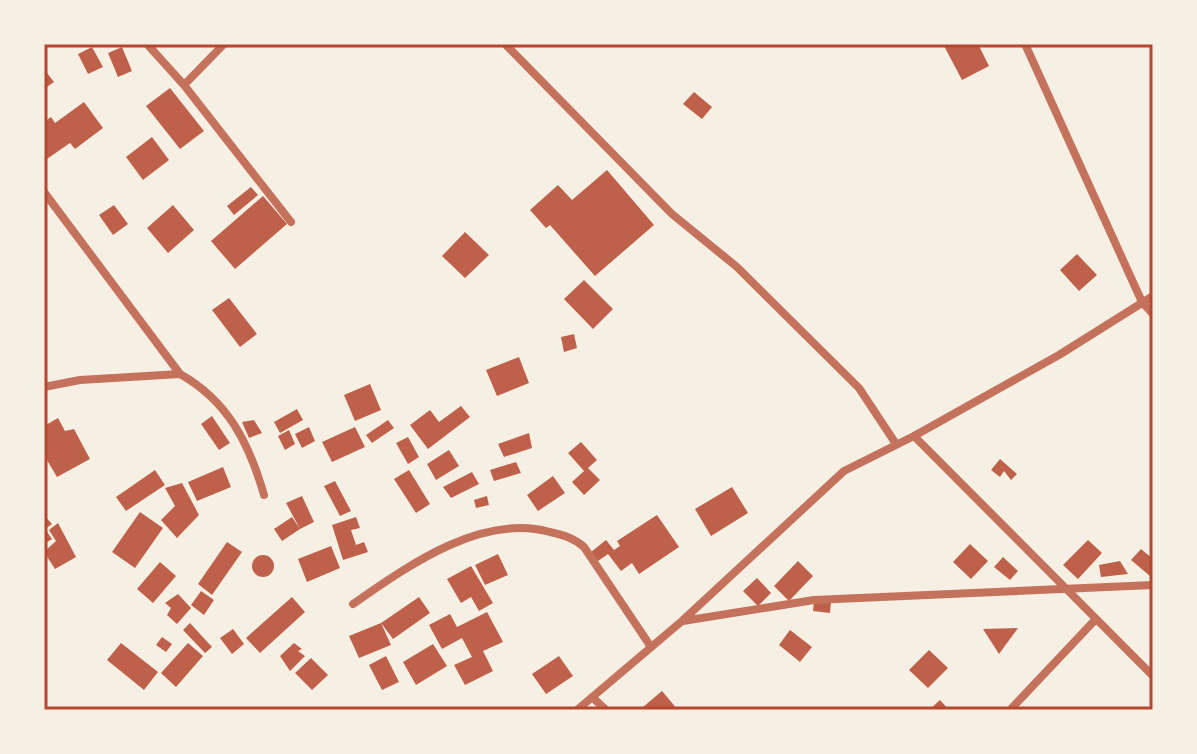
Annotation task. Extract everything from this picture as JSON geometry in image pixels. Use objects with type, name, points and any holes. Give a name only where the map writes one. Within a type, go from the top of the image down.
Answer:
[{"type":"street","points":[[147,44],[184,85],[291,222]]},
{"type":"street","points":[[184,85],[224,44]]},
{"type":"street","points":[[505,44],[672,214],[737,267],[859,388],[896,444]]},
{"type":"street","points":[[1025,44],[1142,302],[1153,314]]},
{"type":"street","points":[[44,192],[180,374],[207,391],[220,404],[251,456],[264,495]]},
{"type":"street","points":[[577,710],[682,621],[844,471],[914,436],[1059,355],[1153,296]]},
{"type":"street","points":[[44,387],[80,380],[180,374]]},
{"type":"street","points":[[914,436],[1153,676]]},
{"type":"street","points":[[353,604],[387,581],[466,538],[501,528],[540,529],[576,540],[584,547],[651,647]]},
{"type":"street","points":[[682,621],[814,600],[1153,585]]},
{"type":"street","points":[[1010,710],[1095,620]]},
{"type":"street","points":[[592,697],[606,710]]},
{"type":"building","points":[[943,44],[978,44],[989,66],[962,80]]},
{"type":"building","points":[[92,47],[103,67],[88,74],[78,54]]},
{"type":"building","points":[[122,47],[132,71],[118,77],[108,53]]},
{"type":"building","points":[[44,69],[54,82],[44,89]]},
{"type":"building","points":[[170,88],[204,131],[180,149],[146,106]]},
{"type":"building","points":[[694,92],[712,107],[702,119],[683,104]]},
{"type":"building","points":[[84,102],[103,128],[75,149],[70,143],[44,161],[44,146],[47,144],[44,141],[44,122],[51,117],[55,123]]},
{"type":"building","points":[[152,137],[169,160],[143,180],[126,157]]},
{"type":"building","points":[[607,170],[654,225],[595,276],[550,225],[546,228],[530,210],[558,185],[572,200]]},
{"type":"building","points":[[251,187],[258,195],[234,215],[227,206]]},
{"type":"building","points":[[263,196],[287,224],[235,269],[211,241]]},
{"type":"building","points":[[114,205],[128,224],[113,235],[99,215]]},
{"type":"building","points":[[173,205],[194,230],[168,253],[147,228]]},
{"type":"building","points":[[465,232],[489,255],[465,278],[442,256]]},
{"type":"building","points":[[1077,254],[1097,275],[1079,291],[1060,270]]},
{"type":"building","points":[[584,280],[613,309],[593,329],[564,299]]},
{"type":"building","points":[[229,298],[257,334],[240,347],[212,310]]},
{"type":"building","points":[[574,334],[577,348],[564,352],[561,337]]},
{"type":"building","points":[[519,357],[529,383],[497,396],[486,370]]},
{"type":"building","points":[[370,384],[381,410],[355,421],[344,395]]},
{"type":"building","points":[[461,406],[470,417],[428,449],[410,425],[430,410],[439,422]]},
{"type":"building","points":[[297,409],[303,420],[280,433],[274,422]]},
{"type":"building","points":[[212,416],[230,443],[219,450],[201,424]]},
{"type":"building","points":[[58,418],[65,431],[74,429],[90,459],[57,477],[44,455],[44,426]]},
{"type":"building","points":[[254,420],[262,433],[249,438],[242,422]]},
{"type":"building","points":[[388,420],[394,428],[372,443],[366,435]]},
{"type":"building","points":[[309,427],[315,441],[302,448],[295,434]]},
{"type":"building","points":[[355,427],[365,447],[332,462],[322,442]]},
{"type":"building","points":[[289,430],[295,444],[285,450],[278,436]]},
{"type":"building","points":[[529,433],[532,448],[504,457],[498,444]]},
{"type":"building","points":[[408,437],[419,457],[408,464],[396,443]]},
{"type":"building","points":[[581,442],[597,460],[588,468],[600,480],[584,495],[572,482],[584,471],[568,453]]},
{"type":"building","points":[[449,450],[459,466],[436,480],[427,464]]},
{"type":"building","points":[[1000,459],[1017,474],[1011,480],[1004,471],[1000,477],[991,470]]},
{"type":"building","points":[[516,462],[521,473],[494,481],[490,470]]},
{"type":"building","points":[[223,467],[231,487],[197,501],[188,482]]},
{"type":"building","points":[[155,470],[165,485],[126,511],[116,497]]},
{"type":"building","points":[[409,470],[430,504],[416,513],[394,479]]},
{"type":"building","points":[[472,472],[479,484],[451,498],[443,487]]},
{"type":"building","points":[[553,476],[565,493],[538,511],[527,495]]},
{"type":"building","points":[[335,481],[351,511],[340,516],[324,486]]},
{"type":"building","points":[[182,483],[199,515],[177,538],[161,520],[175,506],[165,488]]},
{"type":"building","points":[[732,487],[748,513],[711,536],[695,509]]},
{"type":"building","points":[[302,496],[314,522],[300,529],[286,503]]},
{"type":"building","points":[[487,496],[489,505],[476,508],[474,500]]},
{"type":"building","points":[[140,512],[163,528],[135,568],[112,552]]},
{"type":"building","points":[[44,515],[52,524],[45,529],[52,539],[44,544]]},
{"type":"building","points":[[657,515],[679,547],[639,574],[632,563],[621,571],[608,554],[598,561],[591,552],[606,540],[614,550],[620,546],[617,541]]},
{"type":"building","points":[[292,517],[300,529],[282,541],[274,529]]},
{"type":"building","points":[[356,517],[360,528],[351,530],[356,545],[364,542],[368,552],[343,560],[332,525]]},
{"type":"building","points":[[58,523],[76,557],[55,569],[44,552],[56,541],[49,530]]},
{"type":"building","points":[[1088,540],[1102,553],[1078,579],[1063,565]]},
{"type":"building","points":[[227,542],[242,552],[212,595],[198,584]]},
{"type":"building","points":[[970,544],[988,561],[971,579],[953,562]]},
{"type":"building","points":[[331,546],[340,568],[307,582],[298,559]]},
{"type":"building","points":[[1141,549],[1153,559],[1150,576],[1131,560]]},
{"type":"building","points":[[498,554],[508,575],[485,585],[475,565]]},
{"type":"building","points":[[263,555],[271,558],[274,566],[271,574],[263,577],[255,574],[252,566],[255,558]]},
{"type":"building","points":[[1003,557],[1018,571],[1010,580],[994,567]]},
{"type":"building","points":[[798,561],[813,576],[789,601],[774,586]]},
{"type":"building","points":[[1120,561],[1128,574],[1101,577],[1099,565]]},
{"type":"building","points":[[160,562],[176,576],[153,603],[137,589]]},
{"type":"building","points":[[471,566],[493,603],[479,611],[471,597],[461,603],[447,579]]},
{"type":"building","points":[[757,578],[771,593],[758,606],[743,591]]},
{"type":"building","points":[[201,591],[214,600],[204,615],[191,605]]},
{"type":"building","points":[[178,594],[191,608],[177,624],[167,615],[171,608],[165,603]]},
{"type":"building","points":[[292,597],[305,612],[260,653],[246,638]]},
{"type":"building","points":[[419,597],[430,613],[393,639],[381,623]]},
{"type":"building","points":[[814,600],[831,602],[830,613],[813,611]]},
{"type":"building","points":[[487,612],[503,642],[483,651],[493,671],[465,685],[454,665],[472,657],[462,638],[442,649],[429,625],[450,614],[457,627]]},
{"type":"building","points":[[190,623],[212,647],[205,653],[183,630]]},
{"type":"building","points":[[381,623],[391,645],[359,658],[349,636]]},
{"type":"building","points":[[1018,628],[999,654],[983,629]]},
{"type":"building","points":[[233,629],[244,644],[232,654],[220,638]]},
{"type":"building","points":[[790,630],[812,647],[800,662],[779,645]]},
{"type":"building","points":[[162,637],[172,644],[166,652],[156,645]]},
{"type":"building","points":[[121,643],[158,672],[144,690],[107,660]]},
{"type":"building","points":[[188,643],[203,656],[176,687],[161,673]]},
{"type":"building","points":[[294,643],[305,656],[290,671],[280,656]]},
{"type":"building","points":[[433,644],[447,666],[416,685],[403,662]]},
{"type":"building","points":[[929,650],[948,668],[928,688],[909,670]]},
{"type":"building","points":[[386,656],[399,682],[382,690],[369,665]]},
{"type":"building","points":[[559,656],[573,676],[546,694],[532,674]]},
{"type":"building","points":[[311,658],[328,675],[312,690],[295,673]]},
{"type":"building","points":[[662,691],[678,710],[646,710],[643,707]]},
{"type":"building","points":[[940,700],[949,710],[929,710]]}]
